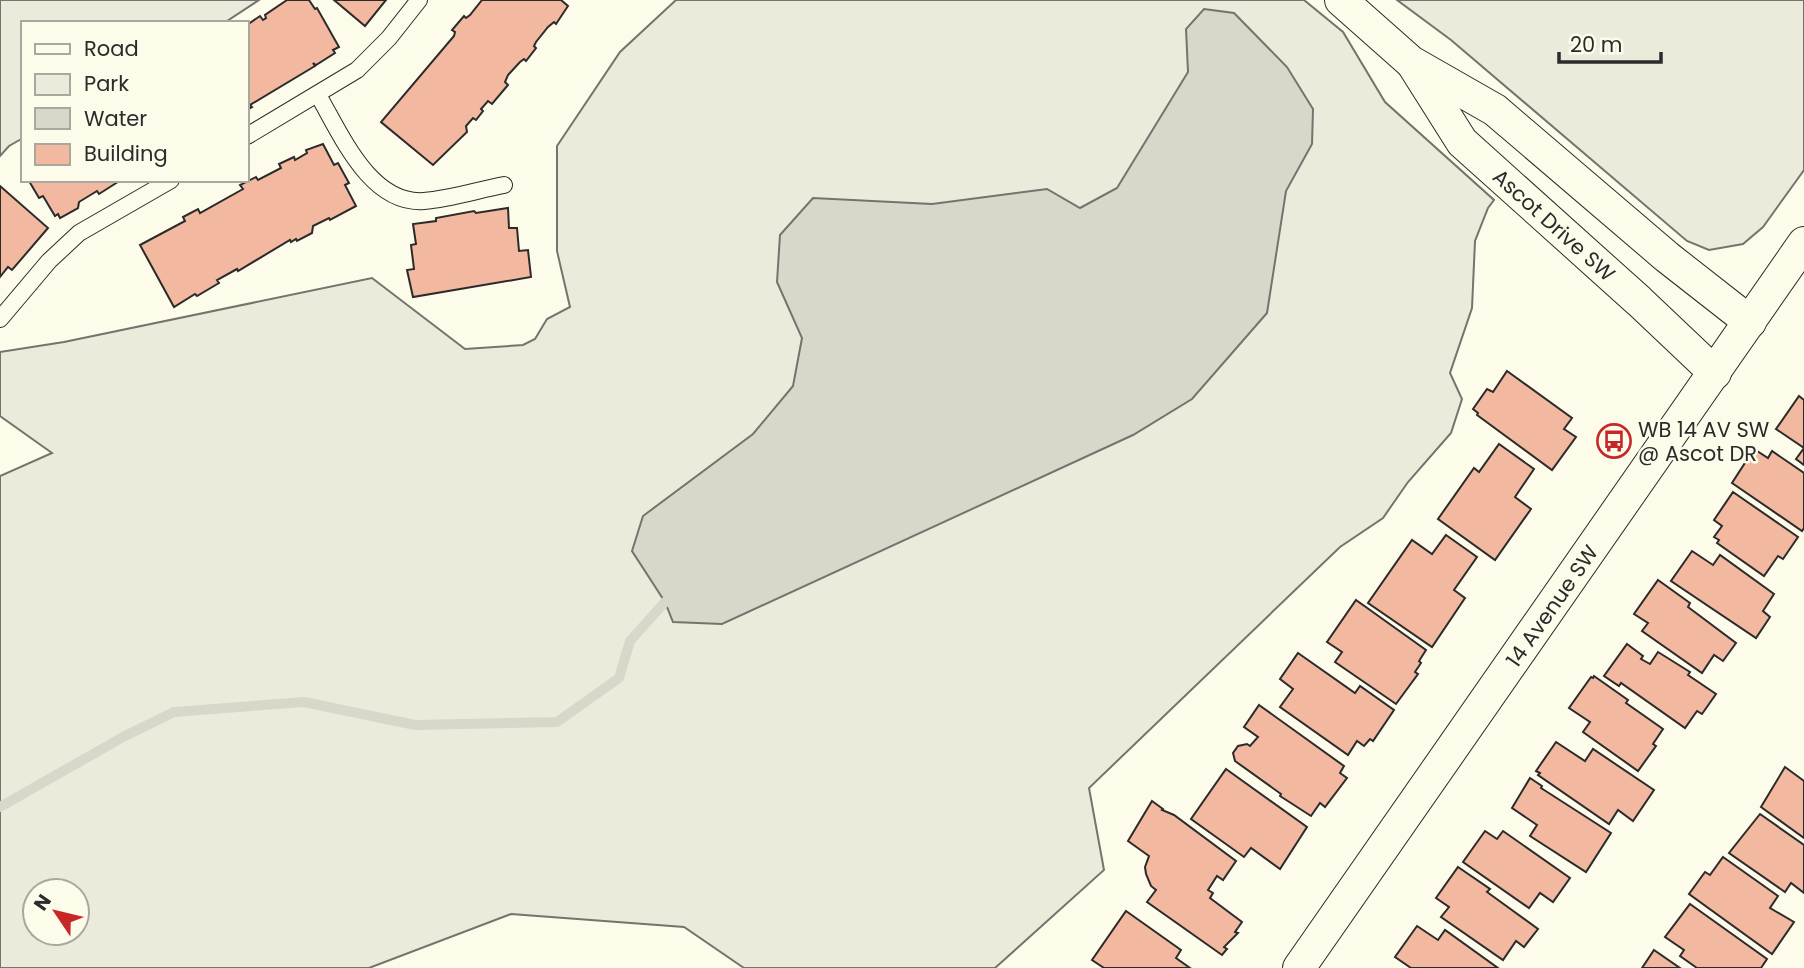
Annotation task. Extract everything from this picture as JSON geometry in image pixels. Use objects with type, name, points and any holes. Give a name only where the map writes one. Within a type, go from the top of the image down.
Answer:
[{"type":"street","name":"Ascot Drive SW","points":[[1341,0],[1411,62],[1495,110],[1667,257],[1750,322]]},
{"type":"street","name":"Ascot Drive SW","points":[[1411,62],[1462,142],[1715,373]]},
{"type":"street","name":"14 Avenue SW","points":[[1299,968],[1804,243]]},
{"type":"lane","points":[[248,135],[357,70],[389,38],[419,0]]},
{"type":"lane","points":[[318,95],[367,175],[391,195],[422,202],[504,185]]},
{"type":"lane","points":[[0,319],[49,261],[79,233],[168,182]]},
{"type":"green space","points":[[0,0],[259,0],[227,21],[21,21],[21,139],[9,146],[0,156]]},
{"type":"green space","points":[[676,0],[1304,0],[1343,32],[1385,102],[1494,200],[1475,241],[1472,308],[1450,373],[1462,399],[1451,433],[1408,482],[1383,518],[1340,547],[1089,788],[1104,870],[995,968],[744,968],[684,927],[511,914],[369,968],[0,968],[0,476],[52,453],[0,416],[0,352],[64,342],[372,278],[465,349],[523,345],[535,339],[547,319],[570,307],[557,251],[557,146],[620,52]]},
{"type":"green space","points":[[1397,0],[1804,0],[1804,170],[1763,227],[1743,244],[1709,250],[1687,241],[1451,40]]},
{"type":"water","points":[[1204,9],[1234,13],[1287,67],[1313,109],[1312,144],[1286,191],[1267,313],[1192,399],[1133,435],[722,624],[673,622],[665,602],[632,551],[643,516],[753,434],[793,386],[802,338],[777,282],[780,235],[813,198],[932,204],[1047,189],[1080,208],[1117,188],[1188,72],[1186,29]]},
{"type":"building","points":[[287,0],[309,0],[315,9],[317,8],[339,47],[333,50],[335,53],[316,65],[313,63],[315,66],[250,105],[252,107],[248,109],[248,24],[260,16],[263,20],[265,15]]},
{"type":"building","points":[[334,0],[386,0],[365,26]]},
{"type":"building","points":[[482,0],[561,0],[568,6],[556,24],[554,22],[548,27],[536,42],[536,48],[526,61],[524,59],[520,62],[508,75],[505,82],[508,85],[492,104],[488,101],[476,120],[473,118],[466,126],[467,132],[433,165],[381,122],[454,36],[455,32],[452,30],[464,16],[466,18],[470,15]]},
{"type":"building","points":[[323,144],[334,165],[338,163],[349,183],[345,185],[356,206],[313,226],[312,233],[297,241],[290,240],[174,307],[140,245],[185,221],[183,217],[198,209],[200,213],[243,189],[240,185],[256,177],[258,180],[281,168],[279,164],[294,157],[295,160],[307,153],[306,150]]},
{"type":"building","points":[[30,182],[118,182],[79,202],[78,208],[60,218],[58,214],[55,216],[43,196],[39,198]]},
{"type":"building","points":[[0,186],[48,228],[12,270],[8,267],[0,277]]},
{"type":"building","points":[[508,208],[509,228],[517,228],[519,251],[528,250],[531,277],[413,297],[407,270],[414,269],[411,245],[416,244],[413,224],[474,211],[476,213]]},
{"type":"building","points":[[1507,371],[1572,418],[1564,429],[1576,437],[1552,470],[1477,415],[1473,409],[1487,389],[1493,392]]},
{"type":"building","points":[[1799,396],[1804,400],[1804,448],[1776,429]]},
{"type":"building","points":[[1499,444],[1534,469],[1515,497],[1531,509],[1495,560],[1438,519],[1474,468],[1479,472]]},
{"type":"building","points":[[1804,448],[1804,465],[1796,459]]},
{"type":"building","points":[[1754,449],[1768,458],[1772,451],[1804,473],[1802,531],[1732,483]]},
{"type":"building","points":[[1733,492],[1798,537],[1783,559],[1778,556],[1764,576],[1717,543],[1719,540],[1714,537],[1722,526],[1714,520]]},
{"type":"building","points":[[1446,535],[1477,557],[1454,590],[1465,598],[1432,647],[1368,603],[1412,540],[1432,554]]},
{"type":"building","points":[[1692,551],[1713,565],[1720,555],[1774,594],[1763,611],[1770,617],[1756,638],[1671,581]]},
{"type":"building","points":[[1658,580],[1690,603],[1688,607],[1736,643],[1723,661],[1714,655],[1702,673],[1642,631],[1648,623],[1634,614]]},
{"type":"building","points":[[1356,600],[1426,650],[1415,672],[1418,674],[1396,704],[1335,662],[1342,652],[1327,642]]},
{"type":"building","points":[[1627,644],[1643,656],[1641,659],[1650,664],[1658,652],[1690,672],[1688,675],[1716,694],[1702,714],[1697,711],[1685,728],[1621,683],[1619,686],[1604,676]]},
{"type":"building","points":[[1298,653],[1355,693],[1360,686],[1394,710],[1373,741],[1370,739],[1364,746],[1357,741],[1348,755],[1280,707],[1293,689],[1280,679]]},
{"type":"building","points":[[1594,676],[1663,729],[1653,744],[1656,746],[1638,771],[1583,732],[1590,722],[1569,708]]},
{"type":"building","points":[[1259,705],[1344,766],[1340,773],[1347,778],[1325,807],[1320,803],[1311,816],[1235,761],[1233,753],[1238,746],[1250,746],[1258,737],[1244,727]]},
{"type":"building","points":[[1556,742],[1585,761],[1593,749],[1654,790],[1633,821],[1618,810],[1609,824],[1538,775],[1540,773],[1536,771]]},
{"type":"building","points":[[1785,767],[1804,781],[1804,838],[1761,807]]},
{"type":"building","points":[[1226,769],[1307,827],[1280,869],[1251,848],[1244,857],[1191,819]]},
{"type":"building","points":[[1530,778],[1611,833],[1586,872],[1530,836],[1537,825],[1512,808]]},
{"type":"building","points":[[1152,801],[1236,861],[1223,880],[1217,876],[1208,890],[1213,893],[1210,898],[1242,922],[1235,932],[1238,933],[1224,947],[1227,949],[1222,955],[1147,902],[1156,890],[1151,886],[1146,874],[1145,867],[1149,856],[1128,841]]},
{"type":"building","points":[[1760,814],[1804,845],[1804,893],[1791,883],[1785,892],[1729,853]]},
{"type":"building","points":[[1485,831],[1497,839],[1503,831],[1570,878],[1553,902],[1540,893],[1529,908],[1463,862]]},
{"type":"building","points":[[1723,857],[1778,896],[1770,908],[1794,922],[1772,954],[1689,894],[1705,872],[1710,875]]},
{"type":"building","points":[[1458,867],[1490,889],[1487,892],[1538,929],[1524,947],[1516,941],[1503,960],[1441,917],[1449,907],[1436,898]]},
{"type":"building","points":[[1690,904],[1767,959],[1761,968],[1697,968],[1680,956],[1684,950],[1665,937]]},
{"type":"building","points":[[1126,911],[1181,950],[1176,958],[1190,968],[1104,968],[1092,960]]},
{"type":"building","points":[[1417,926],[1438,940],[1445,930],[1498,968],[1411,968],[1395,957]]},
{"type":"building","points":[[1654,950],[1680,968],[1642,968]]},
{"type":"waterway","points":[[0,807],[123,737],[174,712],[304,702],[415,725],[557,722],[619,678],[630,641],[665,602]]},
{"type":"place","name":"WB 14 AV SW @ Ascot DR","points":[[1614,441]]}]
